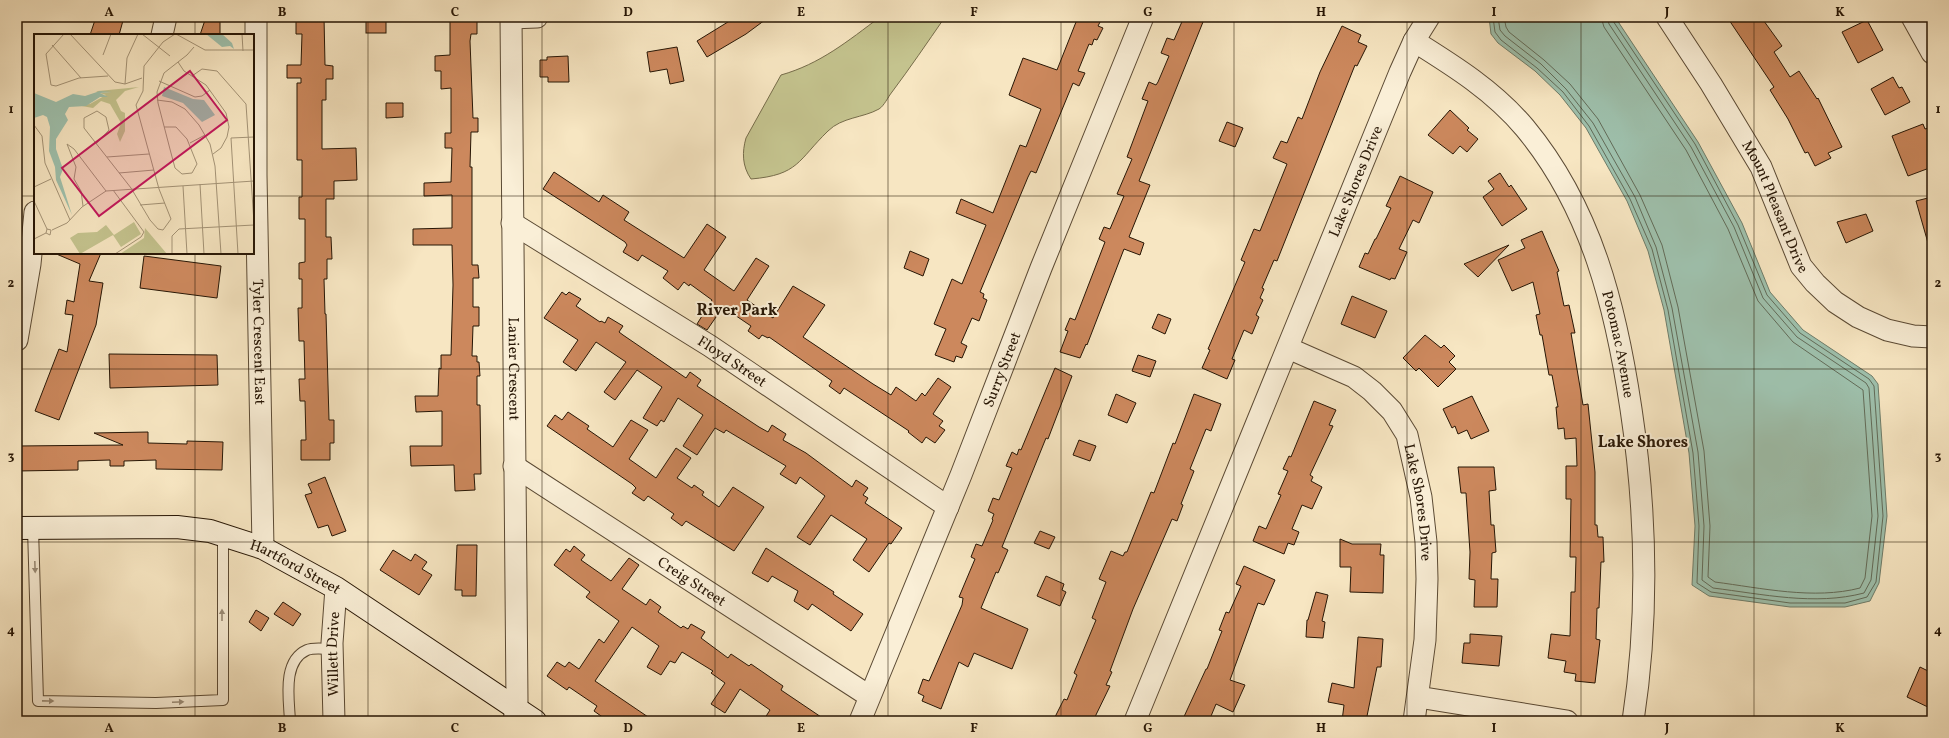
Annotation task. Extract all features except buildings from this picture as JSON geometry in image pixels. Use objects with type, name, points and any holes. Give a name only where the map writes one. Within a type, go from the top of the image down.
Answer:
[{"type":"street","points":[[162,34],[166,17]]},
{"type":"street","name":"Tyler Crescent East","points":[[256,17],[256,175],[263,548]]},
{"type":"street","points":[[511,17],[537,17]]},
{"type":"street","name":"Lanier Crescent","points":[[511,17],[515,715]]},
{"type":"street","name":"Surry Street","points":[[860,721],[948,506],[1041,268],[1143,17]]},
{"type":"street","name":"Lake Shores Drive","points":[[1135,721],[1400,72],[1414,41],[1428,17]]},
{"type":"street","name":"Mount Pleasant Drive","points":[[1666,17],[1711,84],[1761,167],[1801,266],[1815,283],[1835,302],[1858,317],[1887,330],[1913,336],[1932,337]]},
{"type":"street","points":[[1912,17],[1932,53]]},
{"type":"street","name":"Potomac Avenue","points":[[1414,41],[1467,74],[1500,101],[1525,128],[1548,158],[1571,198],[1591,241],[1607,284],[1618,330],[1630,398],[1639,462],[1644,526],[1645,590],[1642,655],[1633,721]]},
{"type":"street","points":[[17,340],[30,264],[34,222]]},
{"type":"street","name":"Floyd Street","points":[[512,223],[710,346],[948,506]]},
{"type":"street","name":"Lake Shores Drive","points":[[1288,348],[1354,377],[1372,391],[1392,412],[1407,435],[1421,497],[1428,579],[1425,640],[1414,721]]},
{"type":"street","name":"Creig Street","points":[[514,466],[870,696]]},
{"type":"street","name":"Hartford Street","points":[[25,528],[177,527],[223,534],[263,548],[336,588],[515,715],[535,721]]},
{"type":"street","name":"Willett Drive","points":[[334,721],[332,650],[336,588]]},
{"type":"street","points":[[1418,697],[1567,721]]},
{"type":"lane","points":[[25,528],[38,701],[156,703],[223,700],[223,534]]},
{"type":"lane","points":[[290,721],[289,672],[299,656],[308,649],[332,650]]},
{"type":"shaded area","points":[[880,17],[945,17],[881,108],[846,120],[834,126],[803,158],[789,170],[767,177],[751,179],[744,164],[744,148],[746,138],[781,75],[808,65],[833,51]]},
{"type":"water","points":[[1489,17],[1615,17],[1698,142],[1742,223],[1770,292],[1803,330],[1872,376],[1878,384],[1887,516],[1879,583],[1870,601],[1845,607],[1790,607],[1709,596],[1692,585],[1695,526],[1689,453],[1664,310],[1648,251],[1627,201],[1586,128],[1560,95],[1535,71],[1498,43],[1491,34]]},
{"type":"district","name":"River Park","points":[[737,309]]},
{"type":"district","name":"Lake Shores","points":[[1643,441]]}]
